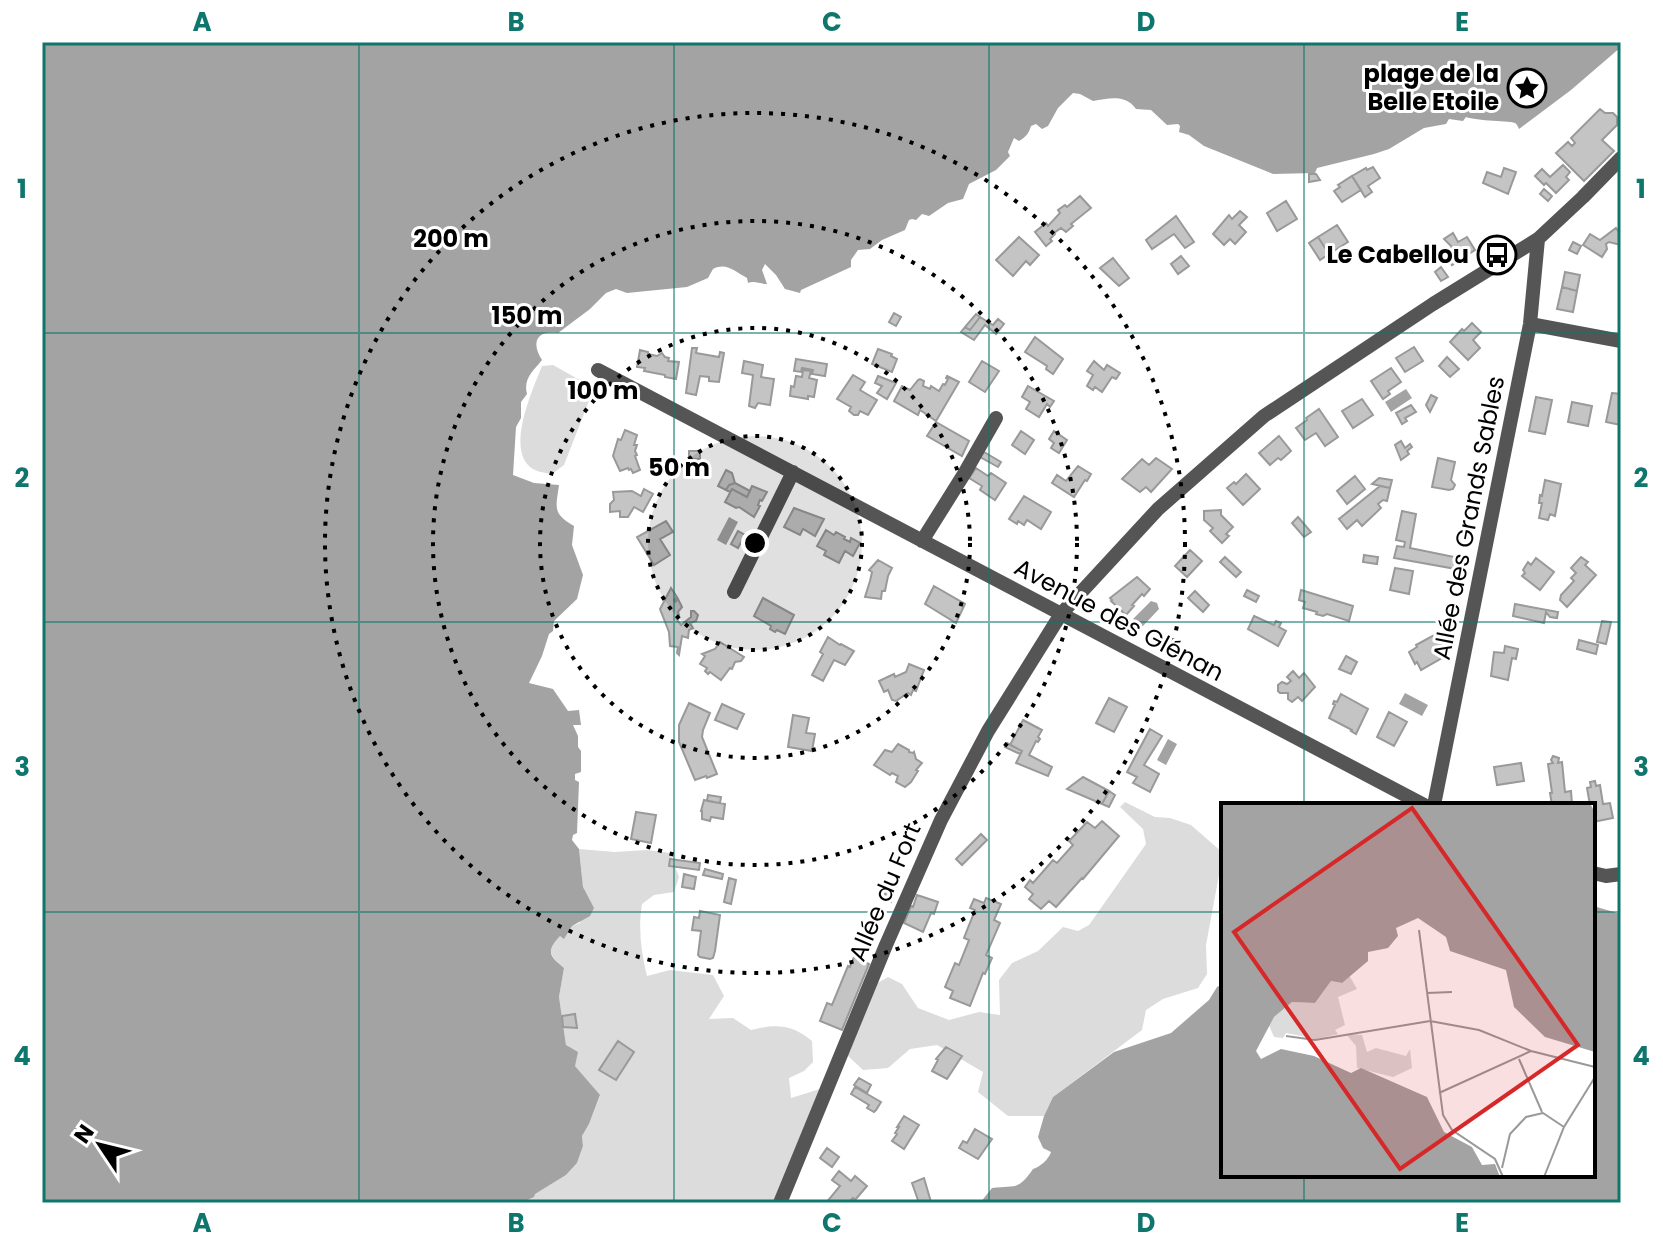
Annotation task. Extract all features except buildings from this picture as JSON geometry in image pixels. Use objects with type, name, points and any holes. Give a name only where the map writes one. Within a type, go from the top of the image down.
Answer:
[{"type":"street","name":"Allée du Fort","points":[[780,1203],[941,820],[988,731],[1061,614],[1158,509],[1264,416],[1538,239],[1621,158]]},
{"type":"street","name":"Allée des Grands Sables","points":[[1434,803],[1530,324],[1538,239]]},
{"type":"street","points":[[1530,324],[1621,341]]},
{"type":"street","name":"Avenue des Glénan","points":[[598,370],[1420,803]]},
{"type":"street","points":[[922,541],[996,418]]},
{"type":"street","points":[[734,592],[793,472]]},
{"type":"street","points":[[1595,873],[1621,874]]},
{"type":"shaded area","points":[[42,42],[1621,42],[1621,47],[1519,129],[1512,122],[1466,117],[1463,121],[1449,119],[1446,124],[1424,128],[1389,149],[1317,168],[1315,173],[1273,174],[1204,146],[1179,132],[1178,124],[1167,125],[1151,110],[1136,109],[1122,99],[1093,101],[1073,93],[1058,108],[1048,126],[1042,129],[1036,124],[1019,141],[1014,138],[1008,152],[1010,156],[996,170],[969,184],[963,199],[948,203],[929,216],[922,214],[916,220],[909,220],[905,230],[870,249],[858,250],[851,260],[851,267],[800,293],[785,289],[765,264],[762,270],[767,284],[748,283],[747,278],[735,271],[718,267],[708,278],[687,287],[627,293],[616,289],[606,293],[558,333],[540,336],[536,343],[542,360],[528,380],[527,394],[521,402],[513,475],[534,483],[559,485],[557,509],[574,526],[572,545],[583,575],[577,599],[554,621],[553,631],[529,683],[553,689],[568,711],[579,710],[581,725],[573,725],[581,751],[581,772],[575,774],[575,780],[579,782],[577,833],[572,840],[579,849],[583,887],[594,908],[590,916],[572,926],[564,939],[560,936],[551,950],[553,957],[564,968],[559,997],[566,1045],[578,1052],[575,1066],[600,1095],[582,1136],[583,1146],[577,1163],[566,1175],[521,1203],[42,1203]]},
{"type":"shaded area","points":[[553,365],[594,388],[564,465],[552,474],[535,470],[525,461],[521,435],[523,420],[542,366]]},
{"type":"shaded area","points":[[1406,389],[1412,398],[1391,412],[1385,402]]},
{"type":"shaded area","points":[[729,517],[738,522],[726,545],[717,540]]},
{"type":"shaded area","points":[[1151,601],[1157,603],[1159,609],[1142,627],[1133,619]]},
{"type":"shaded area","points":[[1405,693],[1428,705],[1422,716],[1399,704]]},
{"type":"shaded area","points":[[1168,739],[1177,744],[1166,765],[1157,760]]},
{"type":"shaded area","points":[[1125,802],[1155,817],[1191,825],[1221,851],[1206,945],[1207,974],[1198,988],[1163,999],[1146,1010],[1142,1030],[1053,1097],[1044,1116],[1008,1116],[978,1092],[983,1072],[937,1045],[910,1049],[888,1068],[863,1070],[847,1055],[874,985],[888,977],[902,984],[918,1008],[949,1020],[979,1012],[1000,1015],[999,980],[1012,963],[1038,951],[1063,927],[1078,931],[1089,925],[1146,844],[1143,829],[1120,807]]},
{"type":"shaded area","points":[[579,849],[670,853],[679,877],[674,892],[654,895],[642,904],[641,940],[647,976],[670,970],[713,975],[724,996],[709,1019],[733,1018],[751,1030],[783,1027],[797,1031],[812,1041],[813,1062],[804,1071],[789,1078],[791,1098],[820,1089],[775,1203],[521,1203],[566,1175],[577,1163],[583,1146],[582,1136],[600,1096],[575,1066],[566,1045],[559,997],[564,968],[551,953],[560,936],[564,938],[572,926],[580,923],[588,900],[583,887]]},
{"type":"shaded area","points":[[1595,906],[1621,915],[1621,1203],[980,1203],[992,1188],[1020,1184],[1048,1157],[1051,1152],[1043,1148],[1038,1137],[1053,1097],[1114,1052],[1171,1033],[1209,1000],[1221,985],[1221,1177],[1595,1177]]},
{"type":"place","name":"plage de la Belle Etoile","points":[[1527,88]]},
{"type":"place","name":"Le Cabellou","points":[[1497,255]]}]
